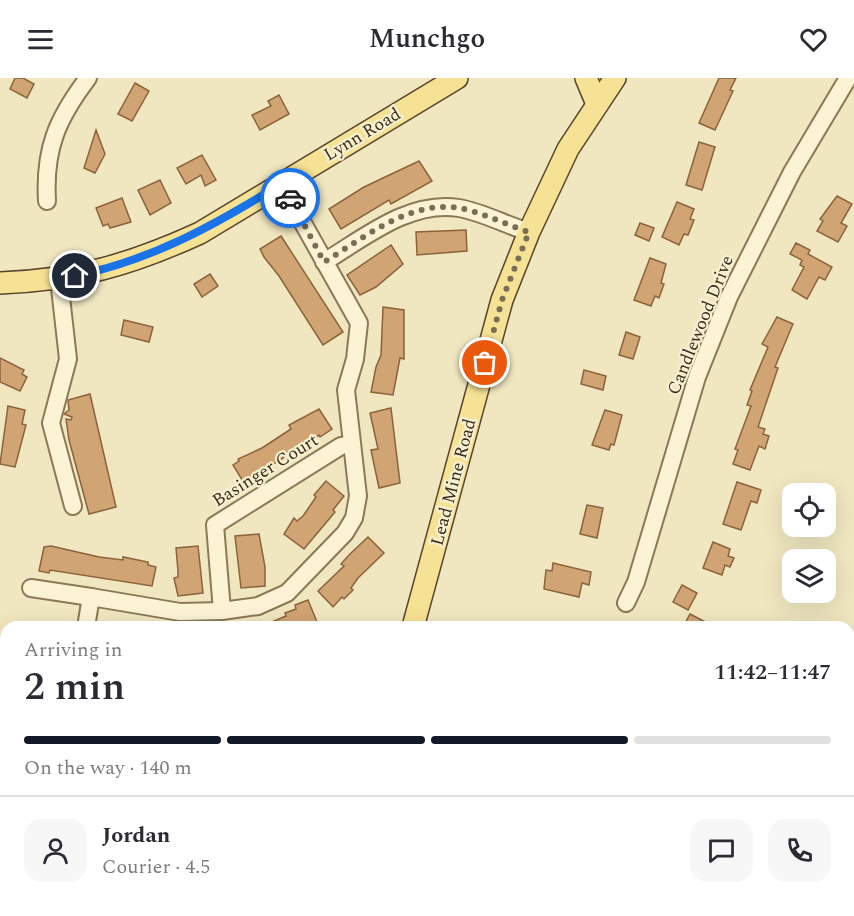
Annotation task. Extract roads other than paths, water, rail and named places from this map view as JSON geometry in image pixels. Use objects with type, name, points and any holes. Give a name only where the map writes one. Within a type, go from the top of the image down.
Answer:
[{"type":"main road","name":"Lynn Road","points":[[0,282],[58,279],[109,269],[154,254],[200,233],[457,78]]},
{"type":"main road","points":[[586,78],[597,104]]},
{"type":"main road","name":"Lead Mine Road","points":[[415,621],[502,300],[529,232],[568,149],[615,78]]},
{"type":"street","points":[[47,201],[48,160],[54,134],[63,113],[88,78]]},
{"type":"street","name":"Candlewood Drive","points":[[626,603],[636,582],[698,376],[729,297],[787,181],[848,78]]},
{"type":"street","points":[[31,588],[180,612],[222,611],[258,606],[287,593],[345,533],[354,518],[358,496],[346,390],[355,359],[359,323],[281,184]]},
{"type":"street","points":[[324,262],[396,219],[428,209],[460,208],[529,232]]},
{"type":"street","points":[[58,279],[68,359],[51,423],[73,506]]},
{"type":"street","name":"Basinger Court","points":[[222,611],[215,525],[342,446],[351,444]]},
{"type":"street","points":[[87,621],[91,597]]}]
